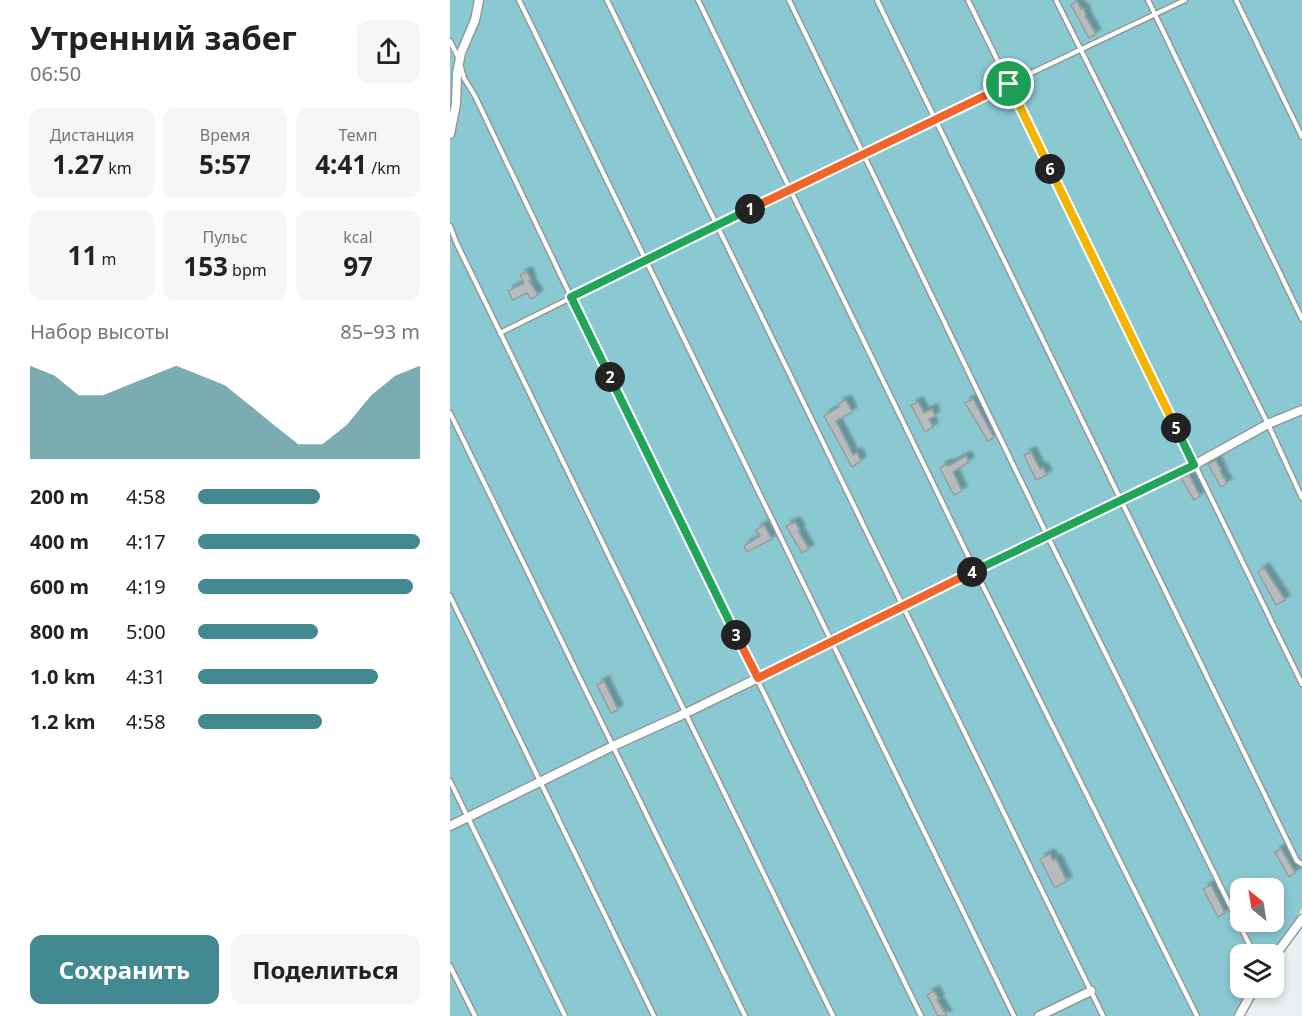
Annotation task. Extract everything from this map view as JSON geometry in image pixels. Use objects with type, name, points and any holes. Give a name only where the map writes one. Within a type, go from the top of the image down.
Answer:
[{"type":"street","points":[[450,134],[456,104],[459,61],[475,20],[479,0]]},
{"type":"street","points":[[450,826],[1194,465],[1268,424],[1302,410]]},
{"type":"street","points":[[1284,944],[1302,919]]},
{"type":"street","points":[[1039,1016],[1092,992]]},
{"type":"street","points":[[1239,1016],[1249,998]]},
{"type":"lane","points":[[519,0],[1014,1016]]},
{"type":"lane","points":[[607,0],[1103,1016]]},
{"type":"lane","points":[[698,0],[975,570],[1197,1016]]},
{"type":"lane","points":[[789,0],[1047,535],[1249,944]]},
{"type":"lane","points":[[877,0],[1297,861],[1302,864]]},
{"type":"lane","points":[[968,0],[1302,684]]},
{"type":"lane","points":[[1056,0],[1268,424],[1302,498]]},
{"type":"lane","points":[[1148,0],[1302,319]]},
{"type":"lane","points":[[500,333],[863,153],[1185,0]]},
{"type":"lane","points":[[1236,0],[1302,137]]},
{"type":"lane","points":[[450,42],[464,78],[475,96],[921,1016]]},
{"type":"lane","points":[[450,226],[833,1016]]},
{"type":"lane","points":[[450,413],[745,1016]]},
{"type":"lane","points":[[450,596],[654,1016]]},
{"type":"lane","points":[[450,781],[565,1016]]},
{"type":"lane","points":[[450,966],[475,1016]]},
{"type":"shaded area","points":[[450,0],[1302,0],[1302,908],[1281,944],[1230,944],[1230,998],[1245,998],[1233,1016],[450,1016]]},
{"type":"building","points":[[1077,1],[1096,34],[1089,38],[1071,5]]},
{"type":"building","points":[[527,272],[531,280],[529,281],[538,295],[531,299],[527,293],[513,300],[508,291],[524,283],[520,275]]},
{"type":"building","points":[[973,399],[994,438],[988,441],[965,403]]},
{"type":"building","points":[[846,400],[852,412],[836,421],[853,455],[857,453],[861,461],[852,467],[824,416]]},
{"type":"building","points":[[918,402],[924,413],[932,409],[935,416],[929,419],[933,427],[925,432],[911,405]]},
{"type":"building","points":[[1031,452],[1040,469],[1043,468],[1047,475],[1036,480],[1024,455]]},
{"type":"building","points":[[966,456],[969,462],[953,472],[962,491],[954,495],[940,468]]},
{"type":"building","points":[[1214,461],[1227,483],[1221,487],[1208,464]]},
{"type":"building","points":[[1189,475],[1200,496],[1194,500],[1181,478]]},
{"type":"building","points":[[795,522],[809,549],[802,553],[786,526]]},
{"type":"building","points":[[764,525],[772,539],[747,552],[744,546],[760,536],[756,530]]},
{"type":"building","points":[[1264,568],[1285,600],[1276,605],[1258,572]]},
{"type":"building","points":[[604,681],[618,710],[611,713],[597,685]]},
{"type":"building","points":[[1281,849],[1295,873],[1289,877],[1275,852]]},
{"type":"building","points":[[1050,854],[1053,860],[1056,859],[1067,881],[1055,888],[1040,859]]},
{"type":"building","points":[[1211,885],[1225,913],[1218,917],[1203,889]]},
{"type":"building","points":[[934,991],[947,1016],[938,1016],[927,995]]},
{"type":"route","points":[[1009,84],[1194,465],[903,605],[758,678],[571,297],[1009,84]]}]
